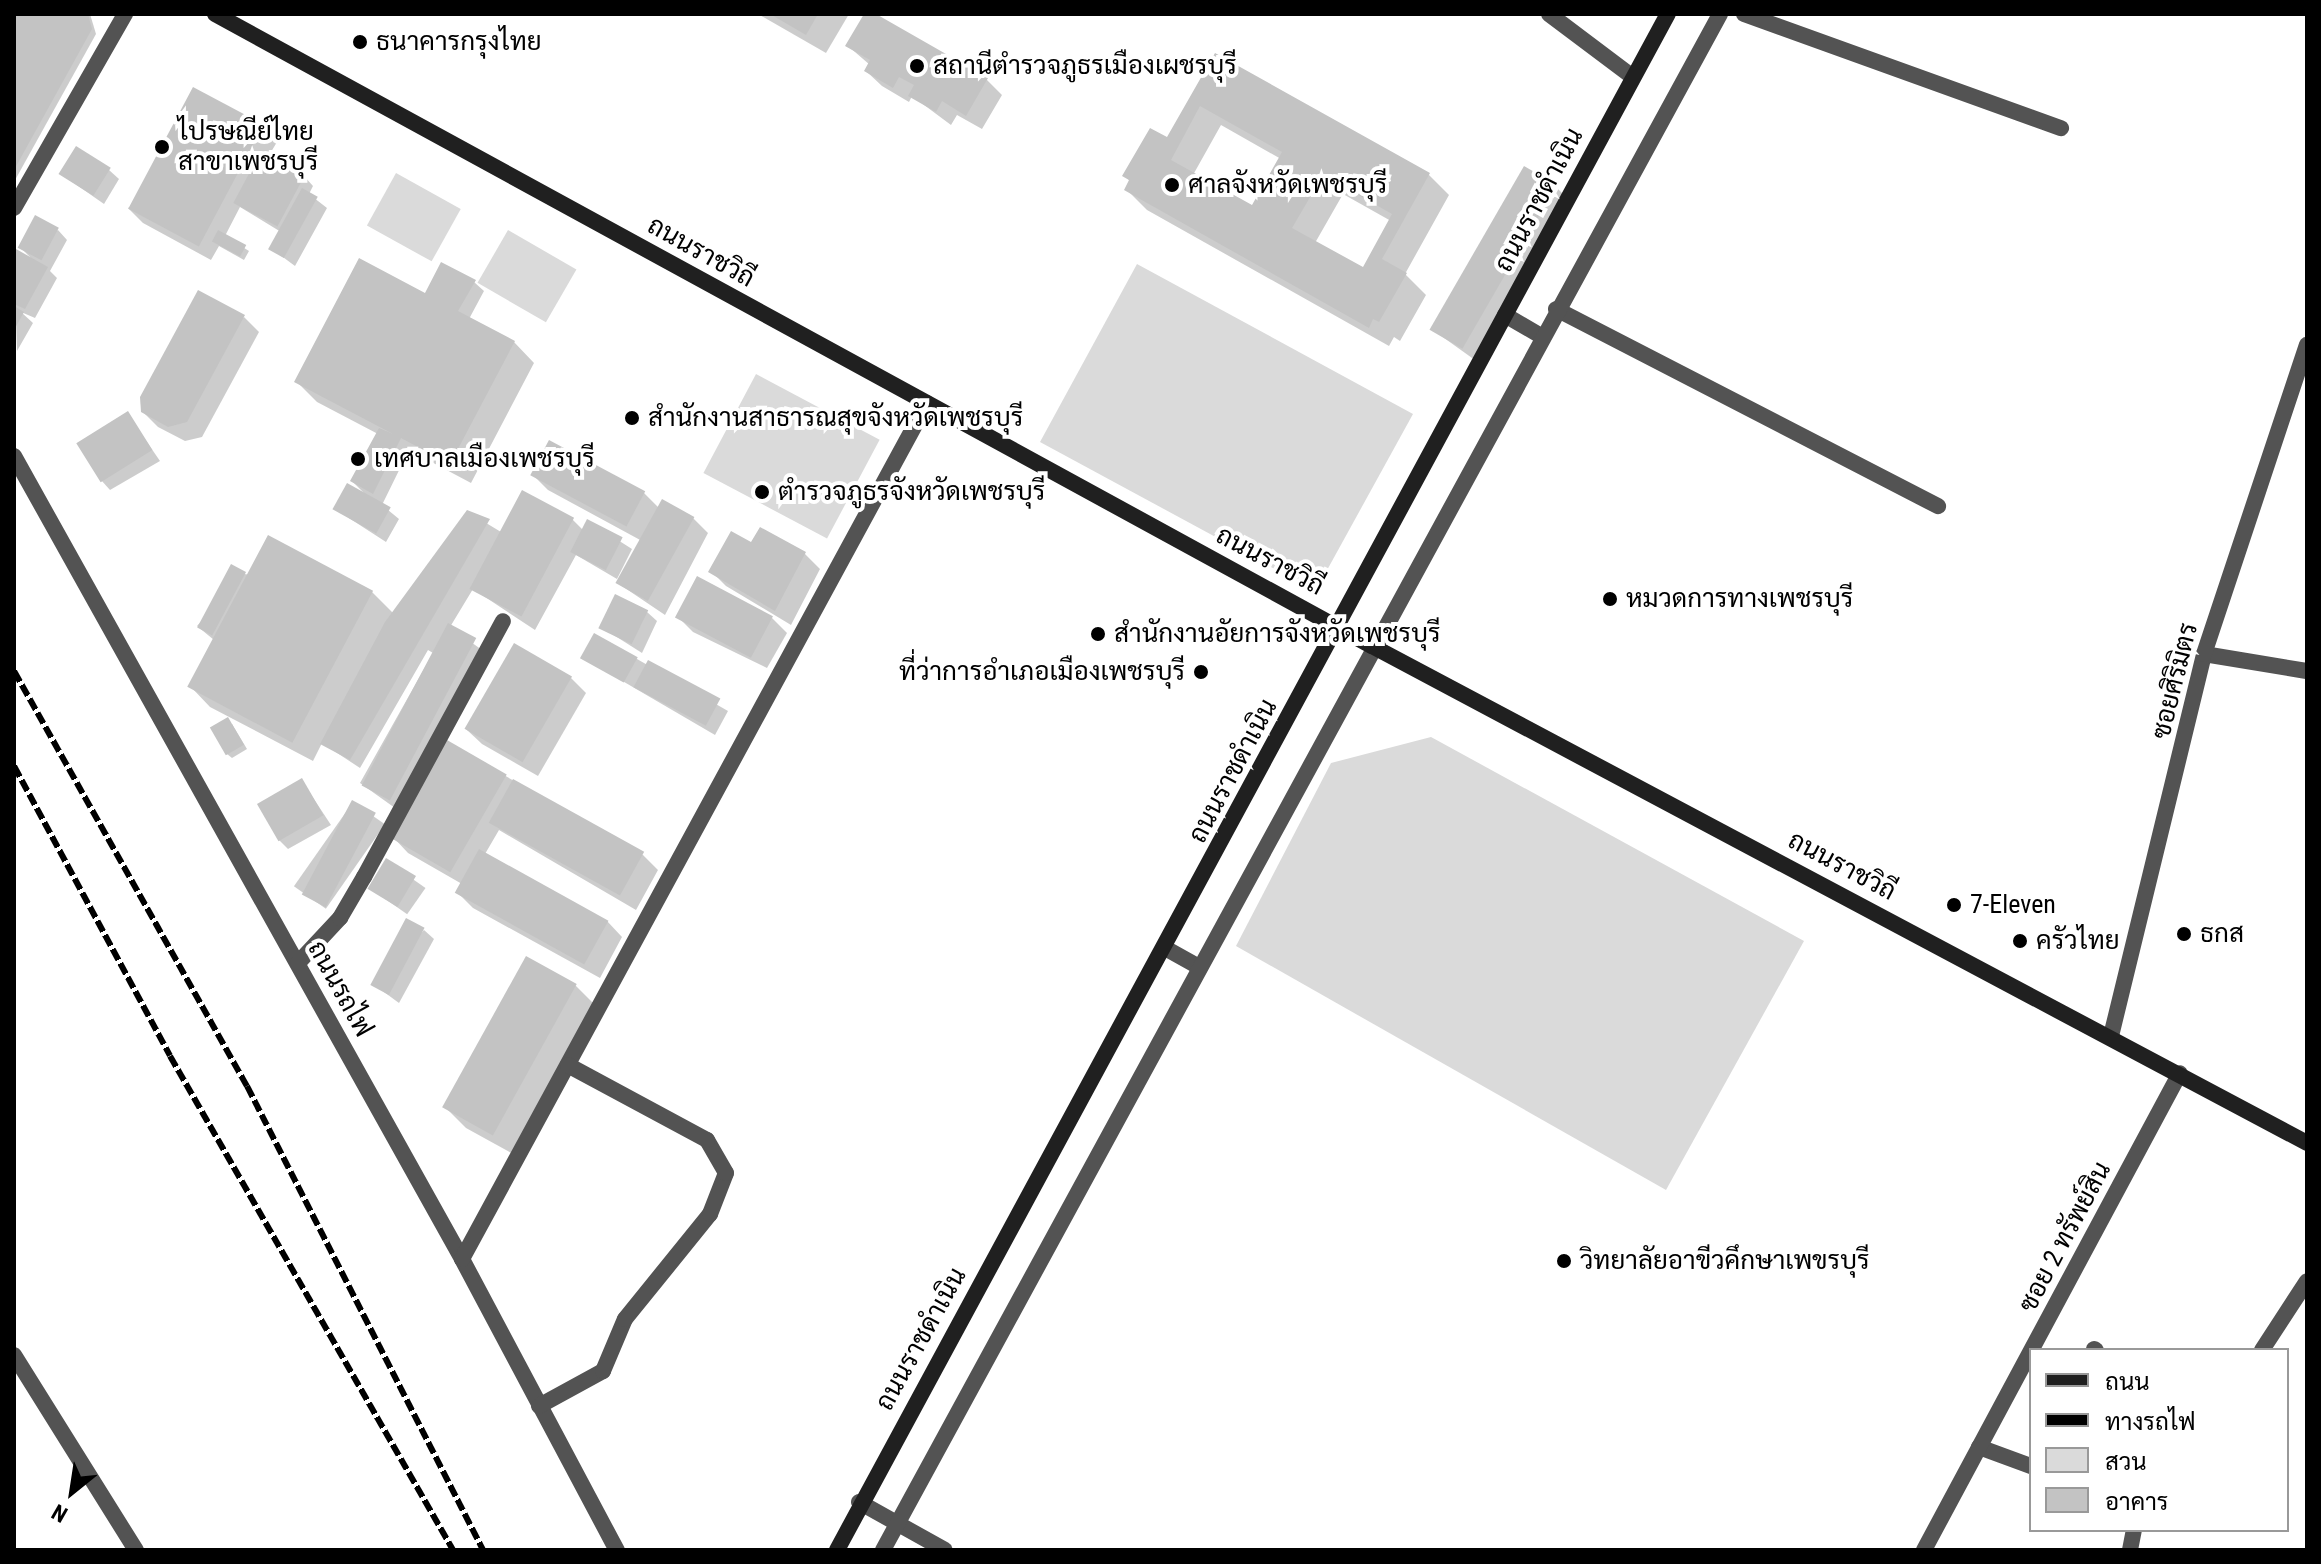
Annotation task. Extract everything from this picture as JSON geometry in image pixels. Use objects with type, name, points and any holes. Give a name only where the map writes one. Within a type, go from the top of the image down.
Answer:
[{"type":"main road","name":"ถนนราชวิถี","points":[[215,14],[1372,646],[2111,1036],[2307,1143]]},
{"type":"main road","name":"ถนนราชดำเนิน","points":[[837,1550],[859,1502],[1165,948],[1668,14]]},
{"type":"street","points":[[14,208],[125,14]]},
{"type":"street","points":[[1549,14],[1633,77]]},
{"type":"street","points":[[883,1550],[1372,646],[1720,14]]},
{"type":"street","points":[[1744,14],[2061,128]]},
{"type":"street","points":[[1556,309],[1938,506]]},
{"type":"street","points":[[1505,315],[1541,336]]},
{"type":"street","name":"ซอยศิริมิตร","points":[[2111,1036],[2204,654],[2307,345]]},
{"type":"street","points":[[462,1259],[927,403]]},
{"type":"street","name":"ถนนรถไฟ","points":[[14,456],[462,1259],[617,1550]]},
{"type":"street","points":[[298,963],[340,918],[503,621]]},
{"type":"street","points":[[2204,654],[2307,671]]},
{"type":"street","points":[[1165,948],[1199,967]]},
{"type":"street","points":[[539,1406],[603,1371],[625,1319],[710,1214],[726,1173],[707,1140],[568,1065]]},
{"type":"street","name":"ซอย 2 ทรัพย์สิน","points":[[2032,1348],[2180,1073]]},
{"type":"street","points":[[2263,1348],[2307,1281]]},
{"type":"street","name":"ซอย 2 ทรัพย์สิน","points":[[1924,1550],[2029,1354]]},
{"type":"street","points":[[14,1355],[136,1550]]},
{"type":"street","points":[[1979,1447],[2029,1465]]},
{"type":"street","points":[[859,1502],[945,1550]]},
{"type":"green space","points":[[396,173],[461,209],[432,261],[367,225]]},
{"type":"green space","points":[[508,230],[576,270],[546,322],[478,283]]},
{"type":"green space","points":[[1137,264],[1413,414],[1326,572],[1297,581],[1040,442]]},
{"type":"green space","points":[[756,374],[880,440],[827,539],[703,473]]},
{"type":"green space","points":[[1431,737],[1804,941],[1666,1190],[1236,946],[1331,763]]},
{"type":"building","points":[[14,14],[88,14],[92,29],[14,170]]},
{"type":"building","points":[[770,14],[818,14],[806,35]]},
{"type":"building","name":"สถานีตำรวจภูธรเมืองเผชรบุรี","points":[[864,14],[876,14],[988,78],[966,116],[942,101],[936,112],[908,96],[914,85],[899,77],[893,88],[864,71],[870,60],[845,46]]},
{"type":"building","name":"ศาลจังหวัดเพชรบุรี","points":[[1215,53],[1430,173],[1382,259],[1407,273],[1379,322],[1373,319],[1369,328],[1124,190],[1129,180],[1122,176],[1150,128],[1167,137]],"holes":[[[1200,106],[1282,152],[1252,205],[1171,160]],[[1323,175],[1392,214],[1363,267],[1292,228]]]},
{"type":"building","points":[[193,87],[264,125],[199,246],[128,209]]},
{"type":"building","points":[[76,146],[111,168],[93,196],[59,174]]},
{"type":"building","points":[[261,151],[305,174],[277,227],[233,203]]},
{"type":"building","points":[[1524,166],[1557,185],[1462,349],[1430,330]]},
{"type":"building","points":[[302,188],[318,197],[284,258],[268,249]]},
{"type":"building","points":[[35,215],[59,228],[41,260],[18,248]]},
{"type":"building","points":[[218,230],[246,245],[240,257],[212,241]]},
{"type":"building","points":[[16,249],[48,267],[25,309],[14,304]]},
{"type":"building","points":[[359,258],[425,293],[441,262],[476,280],[458,311],[515,341],[450,464],[401,438],[373,494],[350,481],[379,428],[393,434],[294,382]]},
{"type":"building","points":[[198,290],[245,315],[187,422],[168,427],[141,412],[140,397]]},
{"type":"building","points":[[14,306],[24,312],[14,330]]},
{"type":"building","points":[[128,411],[152,450],[101,482],[76,443]]},
{"type":"building","points":[[549,440],[645,491],[626,526],[530,475]]},
{"type":"building","points":[[347,483],[391,507],[376,533],[332,509]]},
{"type":"building","points":[[522,490],[574,518],[522,617],[469,589]]},
{"type":"building","points":[[662,499],[694,517],[648,601],[615,583]]},
{"type":"building","points":[[467,510],[490,519],[350,760],[320,744],[385,622]]},
{"type":"building","points":[[587,519],[623,537],[606,570],[570,552]]},
{"type":"building","points":[[760,527],[806,552],[775,611],[708,572],[731,531],[751,542]]},
{"type":"building","points":[[268,535],[373,591],[292,743],[187,687]]},
{"type":"building","points":[[231,564],[246,572],[212,636],[197,628]]},
{"type":"building","points":[[697,576],[773,616],[751,658],[675,617]]},
{"type":"building","points":[[615,594],[648,610],[632,644],[598,628]]},
{"type":"building","points":[[448,623],[476,638],[390,800],[362,785]]},
{"type":"building","points":[[594,633],[638,657],[624,683],[580,658]]},
{"type":"building","points":[[514,643],[572,676],[523,762],[464,729]]},
{"type":"building","points":[[648,660],[720,698],[706,726],[633,687]]},
{"type":"building","points":[[228,717],[244,745],[226,755],[210,728]]},
{"type":"building","points":[[447,740],[507,774],[450,872],[390,838]]},
{"type":"building","points":[[302,778],[324,815],[278,841],[257,804]]},
{"type":"building","points":[[513,779],[644,852],[620,895],[489,823]]},
{"type":"building","points":[[352,800],[376,813],[326,907],[302,894]]},
{"type":"building","points":[[479,849],[608,921],[584,964],[455,893]]},
{"type":"building","points":[[386,858],[416,876],[397,907],[367,889]]},
{"type":"building","points":[[406,918],[425,928],[389,995],[370,985]]},
{"type":"building","points":[[526,956],[577,984],[493,1135],[442,1107]]},
{"type":"railway","points":[[14,671],[247,1086],[483,1550]]},
{"type":"railway","points":[[14,766],[170,1056],[453,1550]]},
{"type":"place","name":"ธนาคารกรุงไทย","points":[[360,42]]},
{"type":"place","name":"สถานีตำรวจภูธรเมืองเผชรบุรี","points":[[917,66]]},
{"type":"place","name":"ไปรษณีย์ไทย สาขาเพชรบุรี","points":[[162,147]]},
{"type":"place","name":"ศาลจังหวัดเพชรบุรี","points":[[1172,185]]},
{"type":"place","name":"สำนักงานสาธารณสุขจังหวัดเพชรบุรี","points":[[632,418]]},
{"type":"place","name":"เทศบาลเมืองเพชรบุรี","points":[[358,459]]},
{"type":"place","name":"ตำรวจภูธรจังหวัดเพชรบุรี","points":[[762,492]]},
{"type":"place","name":"หมวดการทางเพชรบุรี","points":[[1610,599]]},
{"type":"place","name":"สำนักงานอัยการจังหวัดเพชรบุรี","points":[[1098,634]]},
{"type":"place","name":"ที่ว่าการอำเภอเมืองเพชรบุรี","points":[[1201,672]]},
{"type":"place","name":"7-Eleven","points":[[1954,905]]},
{"type":"place","name":"ธกส","points":[[2184,934]]},
{"type":"place","name":"ครัวไทย","points":[[2020,941]]},
{"type":"place","name":"วิทยาลัยอาขีวคึกษาเพขรบุรี","points":[[1564,1261]]}]
